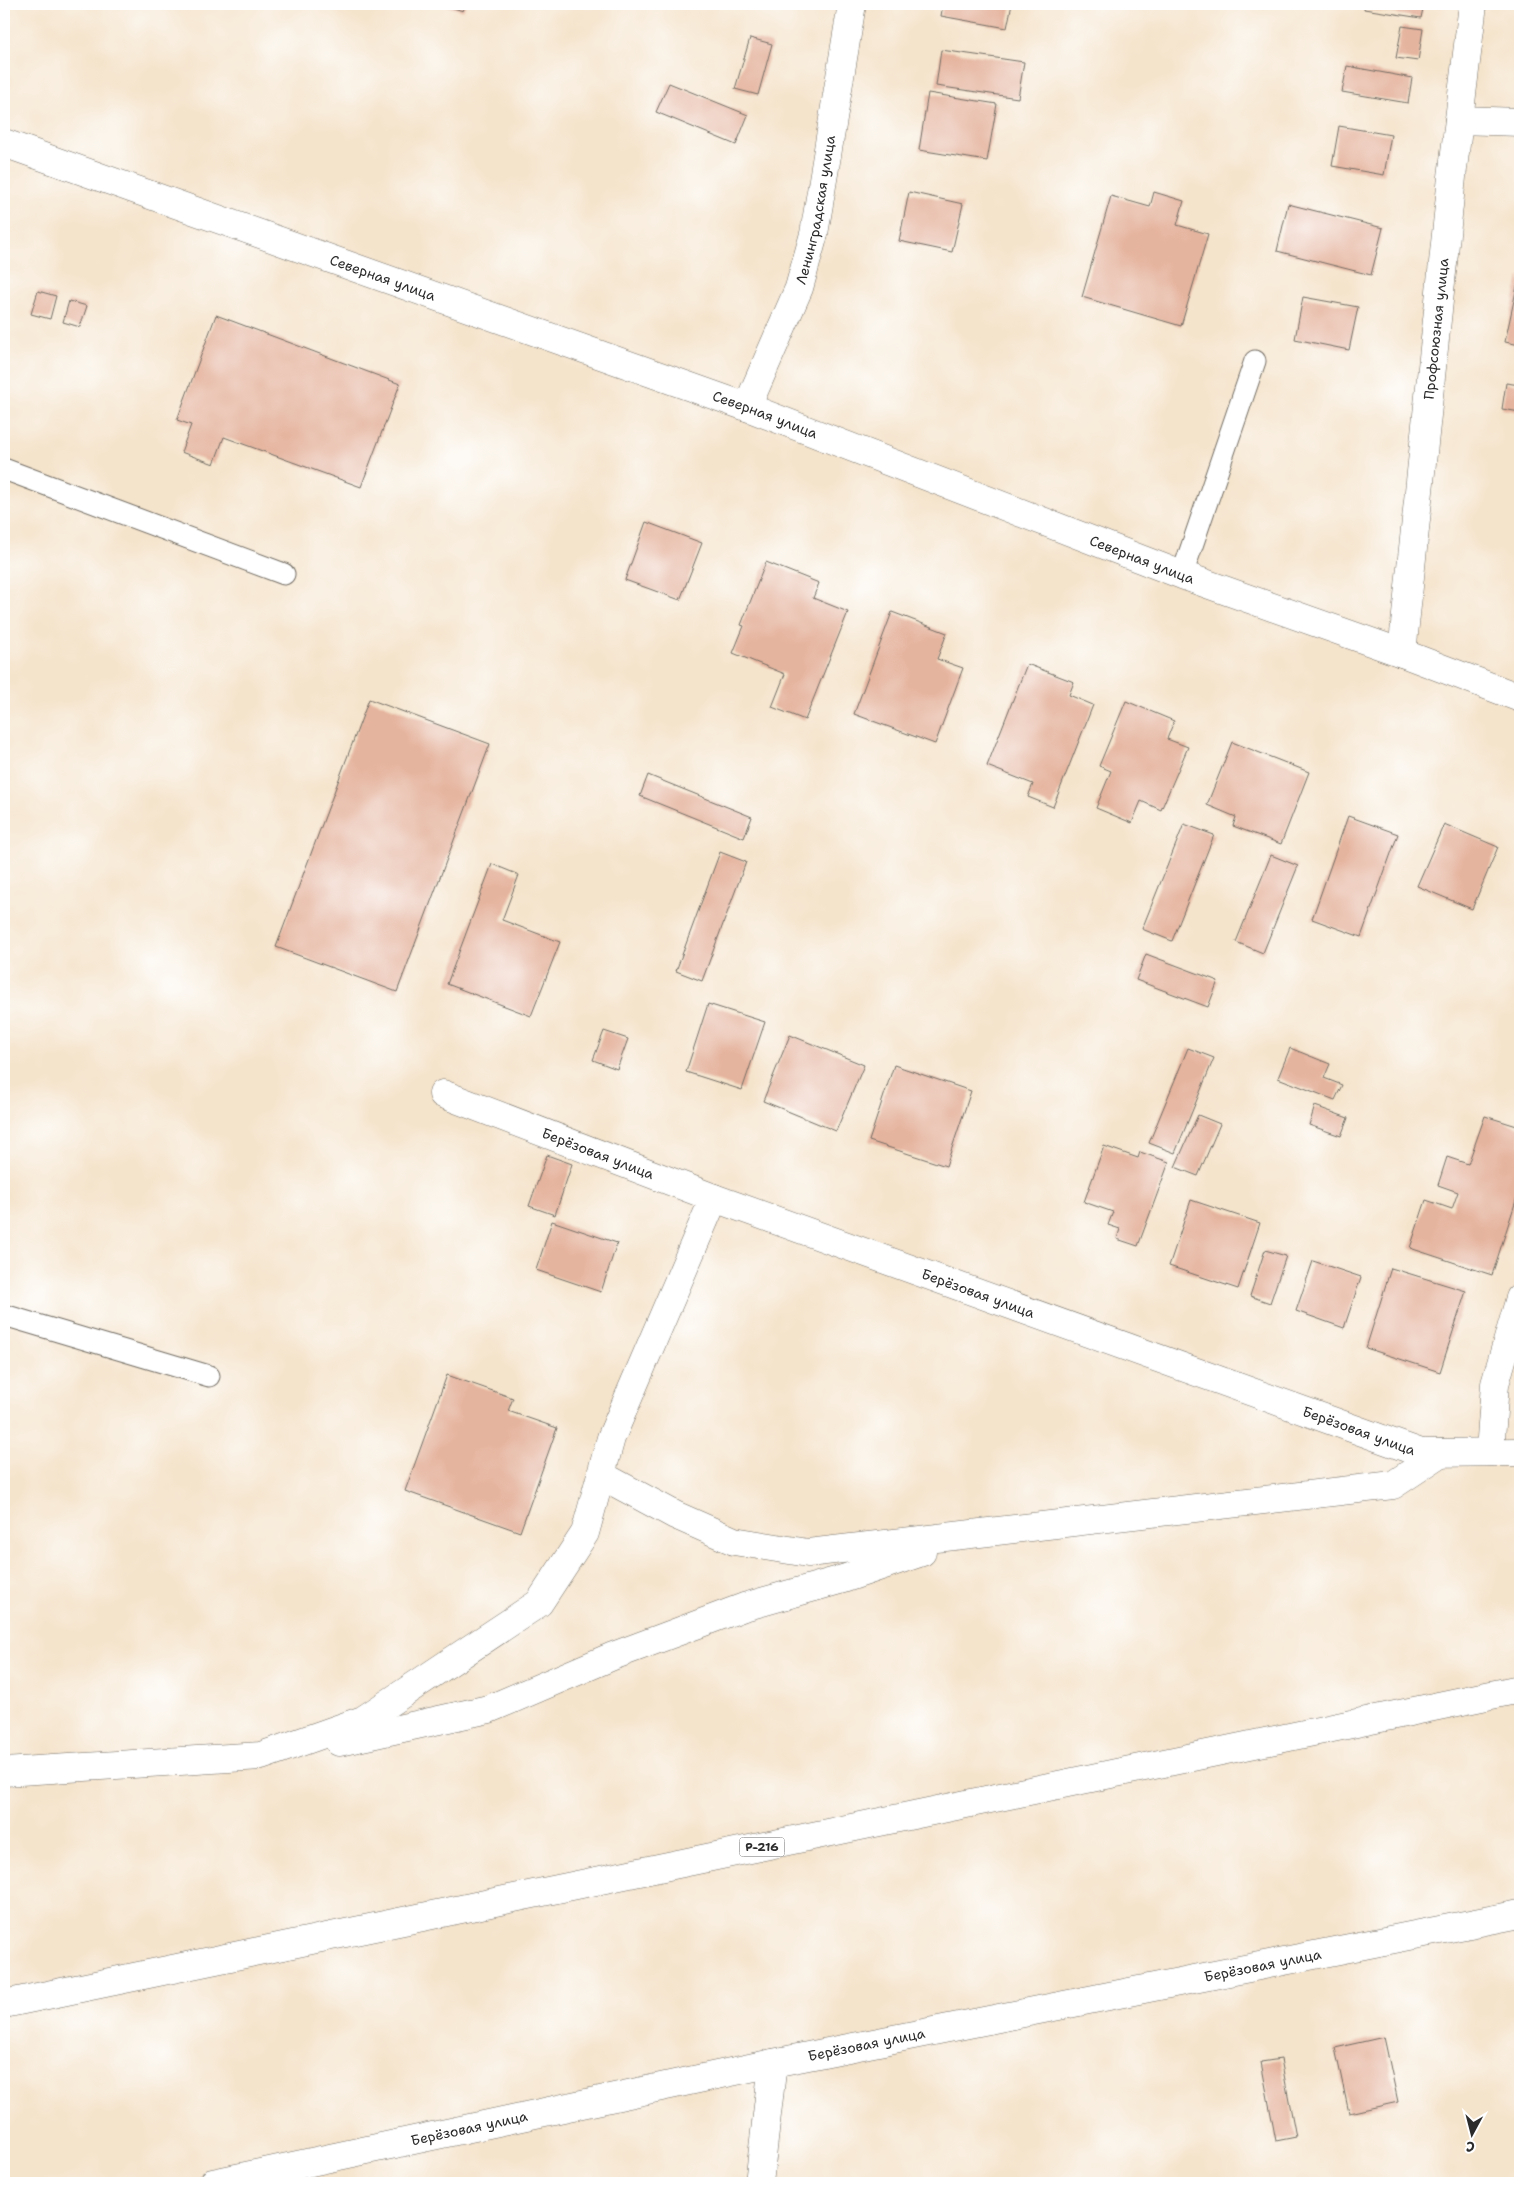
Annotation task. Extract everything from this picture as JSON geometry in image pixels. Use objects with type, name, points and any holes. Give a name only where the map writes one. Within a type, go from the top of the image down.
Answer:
[{"type":"main road","name":"Ленинградская улица","points":[[747,407],[799,288],[814,234],[852,4]]},
{"type":"main road","name":"Профсоюзная улица","points":[[1402,653],[1473,4]]},
{"type":"main road","points":[[1459,120],[1520,122]]},
{"type":"main road","name":"Северная улица","points":[[4,143],[747,407],[1182,575],[1402,653],[1520,698]]},
{"type":"main road","name":"Берёзовая улица","points":[[443,1094],[714,1198],[1421,1453],[1520,1452]]},
{"type":"main road","points":[[261,1756],[363,1720],[539,1603],[585,1533],[611,1438],[714,1198]]},
{"type":"main road","points":[[1490,1452],[1495,1384],[1520,1298]]},
{"type":"main road","points":[[601,1474],[675,1515],[734,1541],[808,1553],[1393,1485],[1441,1453]]},
{"type":"main road","points":[[4,1772],[261,1756],[382,1734],[489,1709],[613,1656],[744,1607],[843,1578],[976,1534]]},
{"type":"main road","name":"Р-216","points":[[4,2004],[1520,1689]]},
{"type":"main road","name":"Берёзовая улица","points":[[212,2183],[773,2063],[1520,1914]]},
{"type":"main road","points":[[758,2183],[773,2063]]},
{"type":"lane","points":[[1182,575],[1255,361]]},
{"type":"lane","points":[[4,469],[284,574]]},
{"type":"lane","points":[[4,1315],[208,1376]]},
{"type":"building","points":[[441,4],[466,4],[463,11]]},
{"type":"building","points":[[943,4],[1012,4],[1007,28],[941,16]]},
{"type":"building","points":[[1365,4],[1424,4],[1421,18],[1364,9]]},
{"type":"building","points":[[1402,26],[1423,29],[1418,61],[1396,58]]},
{"type":"building","points":[[750,38],[772,44],[758,95],[735,89]]},
{"type":"building","points":[[941,50],[1024,62],[1018,98],[936,86]]},
{"type":"building","points":[[1347,66],[1412,78],[1408,103],[1342,92]]},
{"type":"building","points":[[669,83],[748,115],[736,145],[656,112]]},
{"type":"building","points":[[928,93],[997,104],[987,161],[919,150]]},
{"type":"building","points":[[1339,126],[1391,135],[1384,175],[1332,166]]},
{"type":"building","points":[[909,192],[963,204],[952,252],[899,241]]},
{"type":"building","points":[[1154,192],[1184,201],[1177,225],[1208,234],[1181,326],[1082,297],[1111,196],[1150,207]]},
{"type":"building","points":[[1288,204],[1383,228],[1371,275],[1277,251]]},
{"type":"building","points":[[1520,277],[1520,345],[1505,342]]},
{"type":"building","points":[[38,291],[56,296],[50,319],[31,314]]},
{"type":"building","points":[[1303,297],[1358,307],[1349,350],[1295,339]]},
{"type":"building","points":[[69,301],[87,306],[80,327],[63,322]]},
{"type":"building","points":[[216,315],[400,384],[361,487],[224,437],[214,464],[181,452],[191,425],[177,420]]},
{"type":"building","points":[[1506,383],[1520,385],[1520,412],[1502,409]]},
{"type":"building","points":[[646,522],[702,543],[680,600],[625,580]]},
{"type":"building","points":[[766,562],[819,583],[813,598],[848,612],[805,720],[772,707],[785,674],[733,653],[744,626],[741,625]]},
{"type":"building","points":[[892,612],[947,633],[937,659],[963,668],[935,744],[854,714]]},
{"type":"building","points":[[1027,664],[1074,682],[1069,695],[1093,705],[1053,807],[1028,797],[1033,784],[987,766]]},
{"type":"building","points":[[369,699],[490,744],[397,992],[276,947]]},
{"type":"building","points":[[1126,701],[1174,721],[1167,739],[1188,747],[1161,810],[1141,801],[1132,823],[1096,808],[1111,771],[1099,766]]},
{"type":"building","points":[[1232,742],[1309,772],[1281,844],[1233,826],[1236,817],[1207,805]]},
{"type":"building","points":[[648,775],[752,817],[744,838],[640,796]]},
{"type":"building","points":[[1348,816],[1398,834],[1361,937],[1312,919]]},
{"type":"building","points":[[1184,824],[1214,835],[1172,941],[1142,929]]},
{"type":"building","points":[[1444,824],[1498,847],[1472,909],[1417,886]]},
{"type":"building","points":[[720,852],[746,862],[702,981],[676,971]]},
{"type":"building","points":[[1271,855],[1298,866],[1263,953],[1236,942]]},
{"type":"building","points":[[492,864],[519,875],[502,920],[560,942],[531,1016],[447,984]]},
{"type":"building","points":[[1146,954],[1218,981],[1208,1007],[1136,980]]},
{"type":"building","points":[[708,1004],[765,1022],[742,1090],[686,1072]]},
{"type":"building","points":[[604,1031],[628,1039],[617,1069],[593,1060]]},
{"type":"building","points":[[790,1035],[864,1065],[836,1131],[763,1101]]},
{"type":"building","points":[[1188,1048],[1214,1058],[1175,1153],[1149,1143]]},
{"type":"building","points":[[1290,1048],[1330,1064],[1324,1078],[1342,1085],[1335,1100],[1278,1078]]},
{"type":"building","points":[[894,1065],[971,1091],[946,1166],[869,1141]]},
{"type":"building","points":[[1315,1106],[1348,1118],[1341,1136],[1309,1125]]},
{"type":"building","points":[[1198,1115],[1220,1124],[1198,1176],[1175,1167]]},
{"type":"building","points":[[1485,1116],[1520,1127],[1520,1188],[1492,1275],[1410,1248],[1426,1200],[1452,1209],[1458,1192],[1438,1185],[1447,1157],[1468,1164]]},
{"type":"building","points":[[1104,1146],[1138,1158],[1140,1152],[1169,1162],[1138,1246],[1117,1239],[1120,1229],[1108,1225],[1113,1212],[1084,1202]]},
{"type":"building","points":[[547,1155],[572,1164],[555,1215],[529,1206]]},
{"type":"building","points":[[1191,1200],[1260,1223],[1238,1289],[1169,1266]]},
{"type":"building","points":[[552,1221],[617,1243],[601,1292],[536,1270]]},
{"type":"building","points":[[1265,1250],[1286,1256],[1270,1303],[1250,1296]]},
{"type":"building","points":[[1313,1261],[1361,1277],[1344,1328],[1296,1311]]},
{"type":"building","points":[[1391,1268],[1466,1291],[1440,1372],[1366,1348]]},
{"type":"building","points":[[447,1375],[513,1398],[508,1411],[557,1428],[520,1532],[405,1491]]},
{"type":"building","points":[[1384,2037],[1398,2102],[1349,2113],[1335,2048]]},
{"type":"building","points":[[1281,2059],[1296,2137],[1276,2141],[1261,2062]]}]
